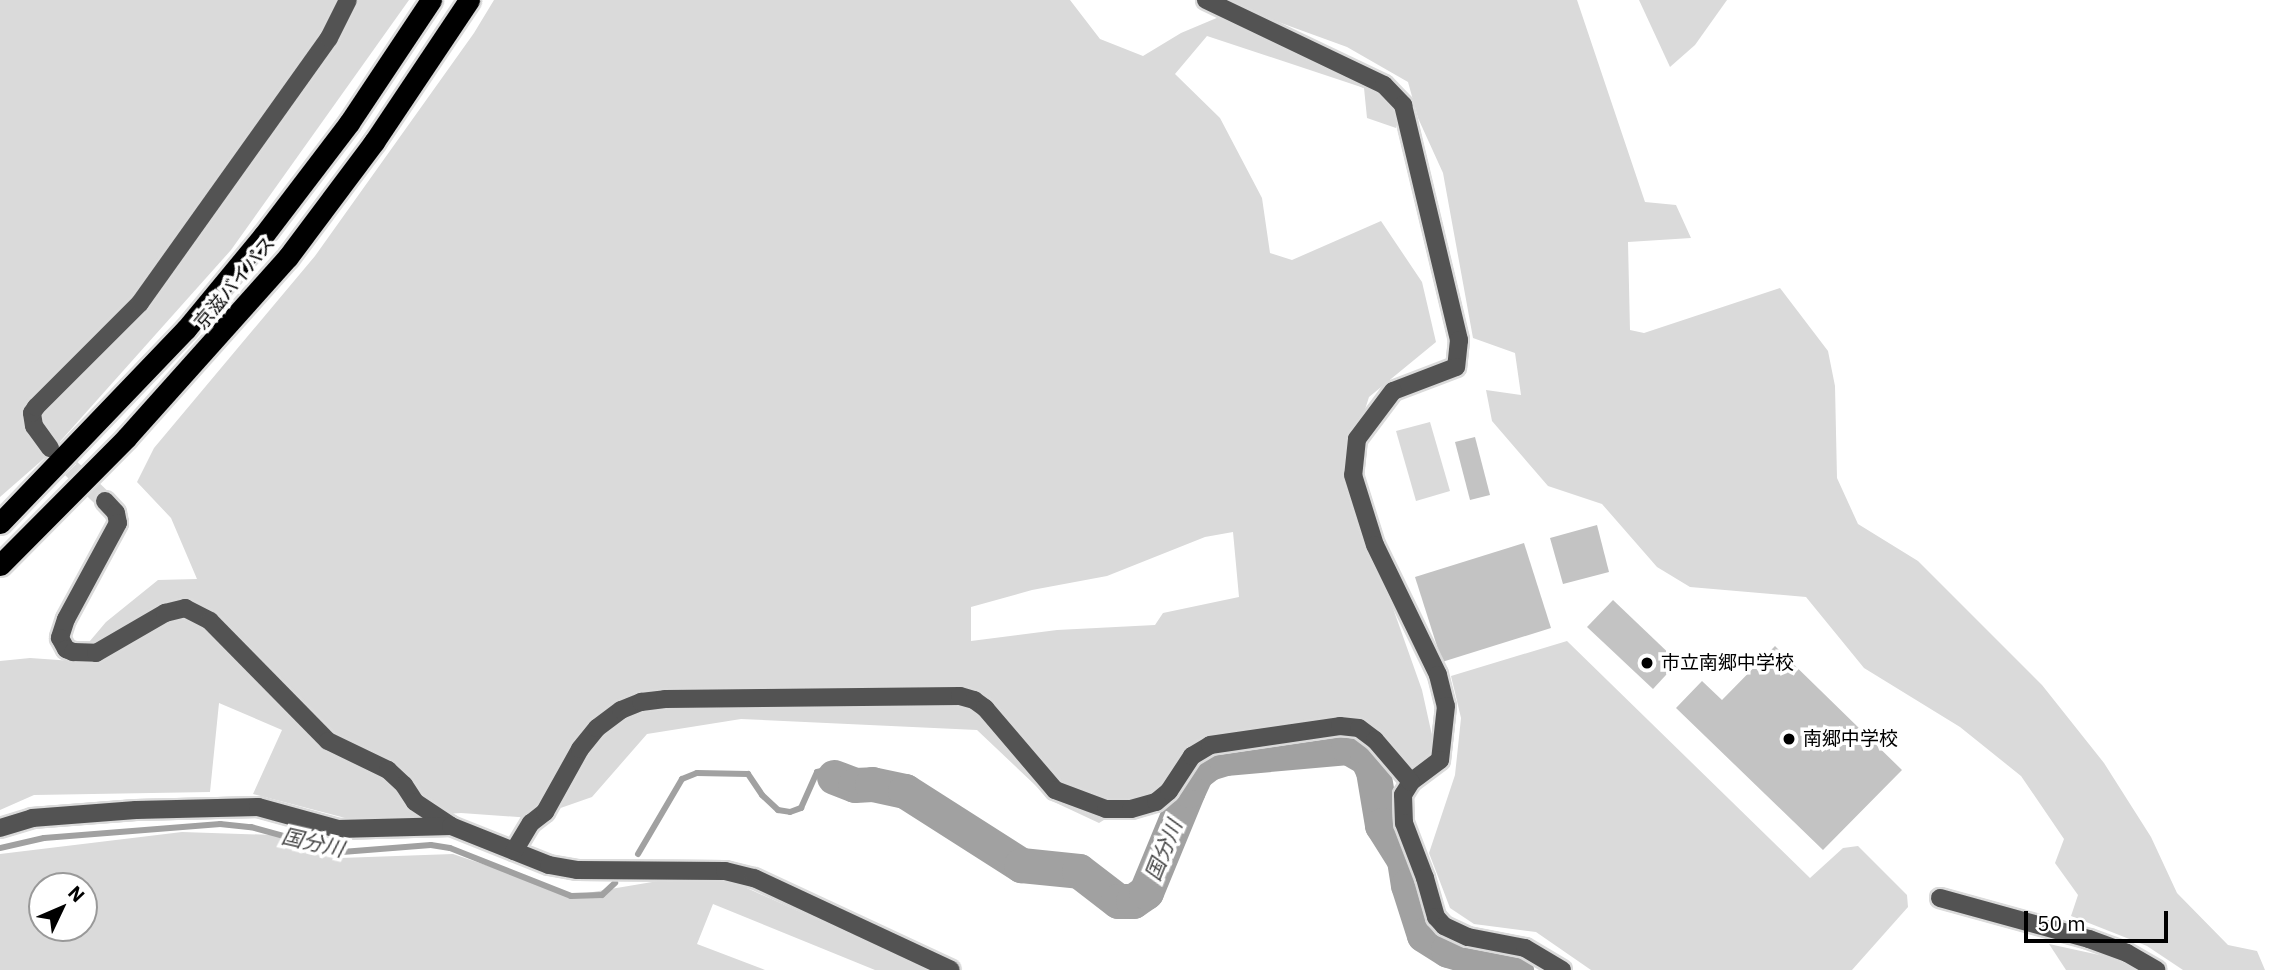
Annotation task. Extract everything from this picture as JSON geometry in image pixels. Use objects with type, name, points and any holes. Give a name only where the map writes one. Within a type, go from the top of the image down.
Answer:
[{"type":"highway","name":"京滋バイパス","points":[[0,523],[186,329],[263,236],[349,123],[431,0]]},
{"type":"highway","name":"京滋バイパス","points":[[0,565],[127,438],[288,257],[374,142],[469,0]]},
{"type":"street","points":[[50,448],[34,426],[32,414],[36,407],[140,303],[330,38],[348,0]]},
{"type":"street","points":[[1206,0],[1384,85],[1404,106],[1459,340],[1456,367],[1393,391],[1357,439],[1353,475],[1375,545],[1438,675],[1446,706],[1440,760],[1411,782],[1403,795],[1404,823],[1425,878],[1436,917],[1444,926],[1468,937],[1525,948],[1562,970]]},
{"type":"street","points":[[105,501],[116,513],[118,523],[66,619],[60,639],[66,649],[96,653],[165,612],[185,608],[210,621],[328,741],[388,770],[404,785],[415,802],[451,826],[549,865],[577,870],[725,871],[754,878],[951,970]]},
{"type":"street","points":[[514,851],[531,823],[545,812],[580,749],[597,728],[621,710],[641,702],[665,699],[939,696],[974,700],[985,708],[1055,789],[1106,810],[1131,809],[1156,802],[1169,791],[1192,756],[1210,745],[1340,726],[1359,728],[1376,740],[1411,782]]},
{"type":"street","points":[[0,828],[32,818],[136,810],[258,807],[338,829],[451,826]]},
{"type":"street","points":[[1940,898],[2089,939],[2127,953],[2157,970]]},
{"type":"shaded area","points":[[0,0],[409,0],[231,250],[48,455],[0,497]]},
{"type":"shaded area","points":[[494,0],[1070,0],[1100,39],[1143,56],[1181,33],[1219,17],[1380,89],[1398,112],[1396,128],[1367,118],[1364,88],[1207,36],[1175,74],[1220,118],[1262,198],[1270,253],[1292,260],[1381,221],[1422,282],[1436,342],[1369,397],[1345,473],[1422,690],[1435,749],[1414,766],[1403,765],[1335,722],[1197,742],[1159,786],[1099,823],[1052,801],[977,730],[741,719],[647,734],[592,797],[532,818],[461,813],[353,820],[253,794],[282,730],[219,703],[210,792],[34,795],[0,810],[0,661],[30,658],[73,661],[106,622],[158,580],[197,579],[171,518],[137,482],[154,448],[315,256],[474,33]],"holes":[[[1233,532],[1239,597],[1163,613],[1155,625],[1057,630],[971,641],[971,607],[1032,590],[1107,576],[1205,537]]]},
{"type":"shaded area","points":[[1231,0],[1577,0],[1645,202],[1676,205],[1691,238],[1628,242],[1630,330],[1644,333],[1780,288],[1828,351],[1835,386],[1837,478],[1858,524],[1918,561],[2042,685],[2104,763],[2151,837],[2177,893],[2228,945],[2257,951],[2265,970],[2183,970],[2147,946],[2071,916],[2078,895],[2055,863],[2064,839],[2021,776],[1960,727],[1864,668],[1806,597],[1690,587],[1657,567],[1602,504],[1548,486],[1492,421],[1486,390],[1521,395],[1515,353],[1473,338],[1443,173],[1418,118],[1408,82],[1347,47],[1251,12]]},
{"type":"shaded area","points":[[1639,0],[1727,0],[1695,45],[1670,67]]},
{"type":"shaded area","points":[[1430,422],[1450,491],[1416,501],[1396,431]]},
{"type":"shaded area","points":[[1567,641],[1810,878],[1843,848],[1858,846],[1907,895],[1908,907],[1852,970],[1591,970],[1536,932],[1474,924],[1450,908],[1429,853],[1455,775],[1461,718],[1451,676]]},
{"type":"shaded area","points":[[182,832],[274,835],[340,858],[453,854],[575,895],[676,878],[729,880],[930,970],[875,970],[713,904],[697,944],[765,970],[0,970],[0,854]]},
{"type":"shaded area","points":[[2049,944],[2104,956],[2141,970],[2066,970]]},
{"type":"building","points":[[1475,437],[1490,495],[1470,500],[1455,442]]},
{"type":"building","points":[[1597,525],[1609,572],[1563,584],[1550,538]]},
{"type":"building","points":[[1524,543],[1551,628],[1442,662],[1415,577]]},
{"type":"building","points":[[1613,600],[1678,662],[1653,689],[1587,627]]},
{"type":"building","name":"南郷中学校","points":[[1775,646],[1902,770],[1823,850],[1676,708],[1702,681],[1722,700]]},
{"type":"waterway","name":"国分川","points":[[834,777],[855,785],[872,784],[905,791],[1021,865],[1079,871],[1118,901],[1133,901],[1146,892],[1196,773],[1209,763],[1225,758],[1348,747],[1367,758],[1373,771],[1382,825],[1404,860],[1408,885],[1424,935],[1448,950],[1516,970]]},
{"type":"waterway","name":"国分川","points":[[638,854],[682,779],[697,773],[748,774],[762,795],[778,810],[790,812],[801,808],[817,772],[825,770],[834,777]]},
{"type":"waterway","name":"国分川","points":[[0,848],[44,838],[220,824],[251,827],[342,852],[431,845],[450,848],[571,896],[602,895],[615,883]]},
{"type":"tunnel","points":[[52,450],[105,501]]},
{"type":"place","name":"市立南郷中学校","points":[[1647,663]]},
{"type":"place","name":"南郷中学校","points":[[1789,739]]}]
